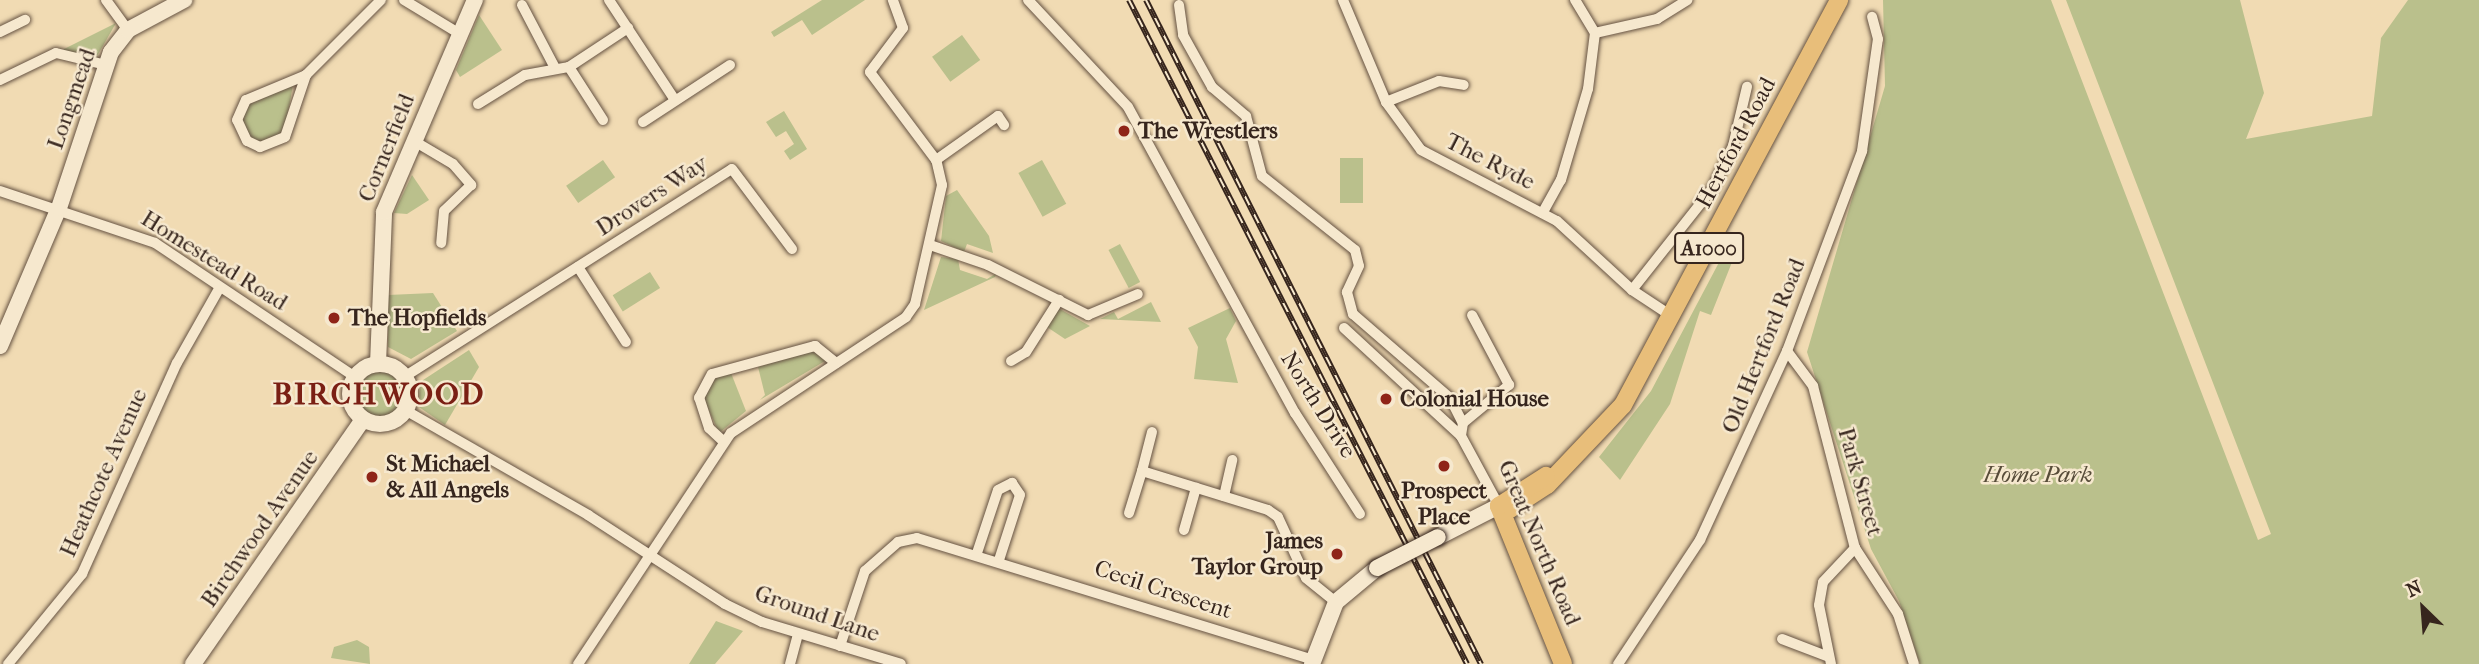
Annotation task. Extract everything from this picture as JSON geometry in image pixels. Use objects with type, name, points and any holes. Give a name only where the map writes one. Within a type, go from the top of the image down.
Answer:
[{"type":"main road","name":"Hertford Road","points":[[1499,506],[1510,509],[1524,501],[1607,427],[1673,317],[1839,0]]},
{"type":"main road","name":"Great North Road","points":[[1499,506],[1563,664]]},
{"type":"street","points":[[106,0],[128,30]]},
{"type":"street","name":"Longmead","points":[[0,345],[59,208],[106,65],[128,30],[184,0]]},
{"type":"street","points":[[306,75],[285,137],[260,147],[247,141],[237,120],[246,100],[306,75],[381,0]]},
{"type":"street","points":[[404,0],[460,34]]},
{"type":"street","name":"Cornerfield","points":[[378,364],[381,226],[414,141],[475,0]]},
{"type":"street","points":[[609,0],[675,100]]},
{"type":"street","points":[[578,664],[723,441],[912,311],[930,245],[942,185],[936,160],[870,72],[879,56],[893,44],[903,28],[892,0]]},
{"type":"street","name":"North Drive","points":[[1028,0],[1128,107],[1245,316],[1294,413],[1360,514]]},
{"type":"street","name":"The Ryde","points":[[1343,0],[1386,102],[1411,139],[1438,163],[1543,212],[1632,290],[1673,317]]},
{"type":"street","points":[[1543,212],[1561,180],[1588,89],[1595,33],[1575,0]]},
{"type":"street","points":[[1595,33],[1657,19],[1688,0]]},
{"type":"street","points":[[522,5],[554,66]]},
{"type":"street","points":[[1179,5],[1182,35],[1212,87],[1246,116],[1267,182],[1355,250],[1359,266],[1347,292],[1353,314],[1450,398],[1463,423],[1461,436]]},
{"type":"street","name":"Old Hertford Road","points":[[1618,664],[1700,540],[1787,351],[1862,151],[1878,39],[1872,17]]},
{"type":"street","points":[[0,32],[25,20]]},
{"type":"street","points":[[478,104],[525,75],[554,66],[569,67],[628,28]]},
{"type":"street","points":[[0,80],[56,53],[106,65]]},
{"type":"street","points":[[643,122],[730,65]]},
{"type":"street","points":[[569,67],[603,120]]},
{"type":"street","points":[[1386,102],[1439,81],[1464,85]]},
{"type":"street","points":[[1632,290],[1712,189],[1733,146],[1747,87]]},
{"type":"street","points":[[936,160],[998,116],[1004,125]]},
{"type":"street","points":[[414,141],[453,164],[471,184],[444,211],[441,243]]},
{"type":"street","name":"Drovers Way","points":[[404,377],[732,169],[742,174],[792,249]]},
{"type":"street","name":"Homestead Road","points":[[0,191],[59,208],[155,243],[355,377]]},
{"type":"street","points":[[930,245],[1096,316],[1139,294]]},
{"type":"street","points":[[578,267],[626,342]]},
{"type":"street","name":"Heathcote Avenue","points":[[8,664],[82,574],[177,363],[220,287]]},
{"type":"street","points":[[1011,361],[1026,352],[1059,300]]},
{"type":"street","points":[[1463,423],[1509,385],[1472,315]]},
{"type":"street","name":"Great North Road","points":[[1344,328],[1461,436],[1499,506]]},
{"type":"street","points":[[723,441],[709,428],[699,398],[712,374],[815,346],[835,363]]},
{"type":"street","name":"Park Street","points":[[1787,351],[1813,386],[1855,548],[1898,614],[1914,664]]},
{"type":"street","points":[[378,364],[404,377],[410,394],[405,410],[381,424],[363,419],[351,404],[355,377],[378,364]]},
{"type":"street","points":[[405,410],[650,557]]},
{"type":"street","name":"Birchwood Avenue","points":[[193,664],[363,419]]},
{"type":"street","points":[[1129,513],[1152,432]]},
{"type":"street","points":[[1224,496],[1232,460]]},
{"type":"street","points":[[1142,471],[1224,496],[1278,517],[1306,578],[1336,602]]},
{"type":"street","points":[[977,553],[998,490],[1012,483],[1020,495],[999,560]]},
{"type":"street","points":[[1184,530],[1196,488]]},
{"type":"street","points":[[1313,662],[1336,602],[1377,568],[1499,506]]},
{"type":"street","name":"Cecil Crescent","points":[[840,646],[865,571],[877,555],[917,538],[977,553],[1313,662]]},
{"type":"street","points":[[1830,661],[1819,605],[1823,582],[1855,548]]},
{"type":"street","name":"Ground Lane","points":[[650,557],[721,601],[798,634],[901,664]]},
{"type":"street","points":[[790,664],[798,634]]},
{"type":"street","points":[[1782,639],[1830,661]]},
{"type":"green space","points":[[822,0],[865,0],[812,35],[802,20],[774,37],[771,32]]},
{"type":"green space","name":"Home Park","points":[[1883,0],[2051,0],[2258,540],[2271,534],[2066,0],[2240,0],[2264,93],[2246,139],[2372,116],[2381,38],[2408,0],[2479,0],[2479,664],[1920,664],[1899,601],[1871,549],[1807,352],[1885,86]]},
{"type":"green space","points":[[479,15],[502,50],[460,77],[456,70]]},
{"type":"green space","points":[[116,23],[96,58],[63,51],[64,49]]},
{"type":"green space","points":[[962,35],[980,60],[950,82],[932,57]]},
{"type":"green space","points":[[293,84],[285,132],[259,142],[252,138],[242,124],[247,105]]},
{"type":"green space","points":[[784,111],[807,149],[790,160],[784,151],[794,144],[786,131],[776,137],[766,122]]},
{"type":"green space","points":[[1340,158],[1363,158],[1363,203],[1340,203]]},
{"type":"green space","points":[[603,160],[615,177],[578,203],[566,186]]},
{"type":"green space","points":[[1042,160],[1066,204],[1043,217],[1018,173]]},
{"type":"green space","points":[[412,175],[429,200],[407,214],[394,213]]},
{"type":"green space","points":[[957,190],[989,236],[993,253],[967,244],[964,252],[941,241],[946,196]]},
{"type":"green space","points":[[1734,234],[1742,237],[1711,315],[1700,311],[1670,404],[1620,480],[1599,457],[1651,391]]},
{"type":"green space","points":[[1120,244],[1140,282],[1129,288],[1109,250]]},
{"type":"green space","points":[[941,257],[958,259],[960,270],[987,279],[997,273],[995,277],[924,310]]},
{"type":"green space","points":[[650,272],[660,288],[623,311],[613,295]]},
{"type":"green space","points":[[433,293],[457,331],[411,359],[388,347],[388,295]]},
{"type":"green space","points":[[1151,302],[1161,322],[1100,319],[1114,312],[1118,319]]},
{"type":"green space","points":[[1058,308],[1090,326],[1065,339],[1047,327]]},
{"type":"green space","points":[[1230,308],[1236,321],[1226,339],[1238,383],[1194,379],[1198,347],[1188,328]]},
{"type":"green space","points":[[819,348],[825,361],[760,400],[765,395],[758,367]]},
{"type":"green space","points":[[469,350],[479,367],[445,425],[419,407],[420,382]]},
{"type":"green space","points":[[379,371],[395,378],[402,394],[395,410],[379,417],[363,410],[356,394],[363,378]]},
{"type":"green space","points":[[731,373],[746,411],[719,433],[702,395],[708,380]]},
{"type":"green space","points":[[716,621],[743,631],[715,664],[689,664]]},
{"type":"green space","points":[[357,640],[369,647],[370,664],[331,658],[334,647]]},
{"type":"railway","points":[[1129,0],[1467,664]]},
{"type":"railway","points":[[1146,0],[1481,664]]},
{"type":"place","name":"The Wrestlers","points":[[1124,131]]},
{"type":"place","name":"The Hopfields","points":[[334,318]]},
{"type":"place","name":"Colonial House","points":[[1386,399]]},
{"type":"place","name":"Prospect Place","points":[[1444,466]]},
{"type":"place","name":"St Michael & All Angels","points":[[372,477]]},
{"type":"place","name":"James Taylor Group","points":[[1337,554]]},
{"type":"district","name":"BIRCHWOOD","points":[[379,395]]}]
